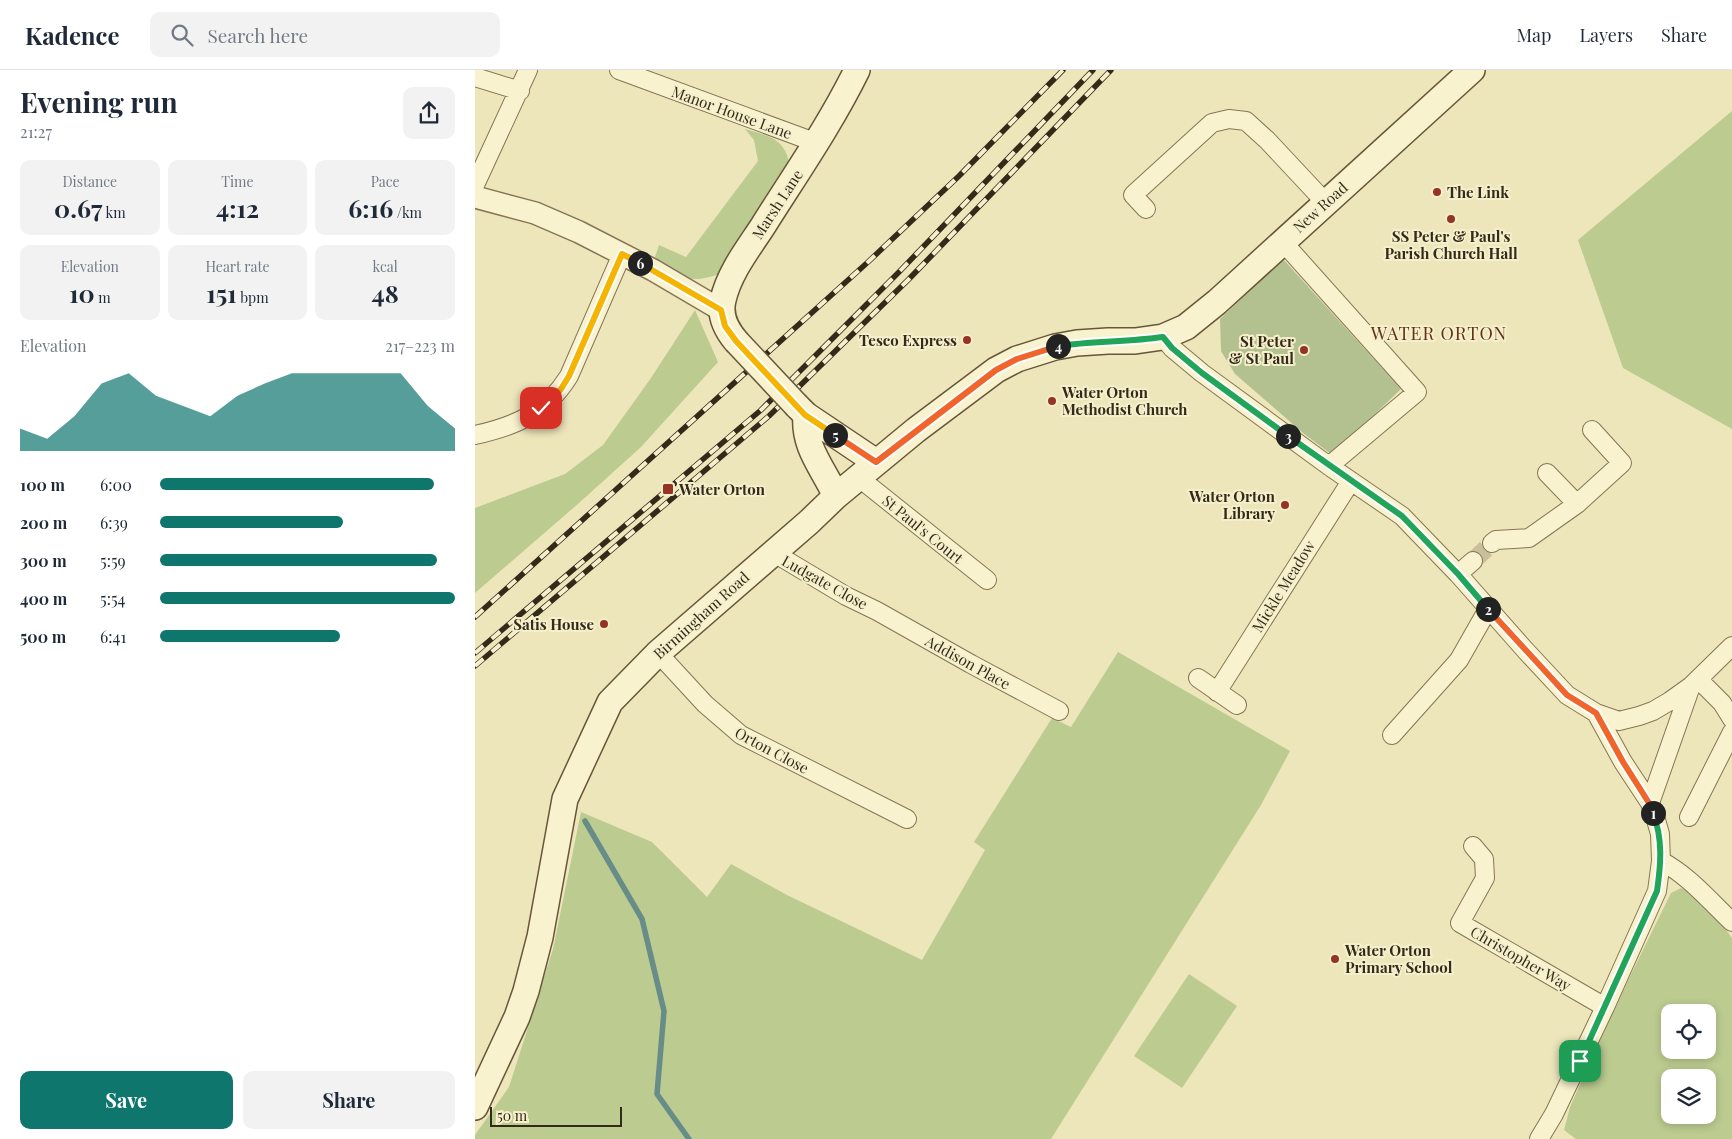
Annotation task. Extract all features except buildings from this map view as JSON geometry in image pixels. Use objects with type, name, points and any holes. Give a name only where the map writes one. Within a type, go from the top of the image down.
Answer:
[{"type":"main road","name":"Marsh Lane","points":[[721,310],[723,299],[733,274],[817,143],[857,70]]},
{"type":"main road","name":"New Road","points":[[1163,337],[1186,327],[1199,318],[1472,70]]},
{"type":"main road","points":[[721,310],[725,326],[736,341],[801,410],[867,469]]},
{"type":"main road","name":"Birmingham Road","points":[[475,1107],[517,1017],[525,991],[540,937],[565,799],[610,702],[658,653],[835,496],[983,378],[1017,359],[1055,347],[1077,343],[1135,341],[1163,337]]},
{"type":"main road","points":[[801,410],[812,455],[825,475],[835,496]]},
{"type":"street","points":[[475,185],[529,70]]},
{"type":"street","name":"Manor House Lane","points":[[619,70],[817,143]]},
{"type":"street","points":[[475,77],[519,91]]},
{"type":"street","points":[[1146,209],[1133,195],[1212,124],[1229,119],[1246,121],[1267,140],[1325,202]]},
{"type":"street","points":[[475,197],[535,213],[579,232],[653,270],[721,310]]},
{"type":"street","points":[[1283,242],[1417,392],[1329,466]]},
{"type":"street","points":[[475,435],[499,430],[519,422],[541,408],[561,389],[569,376],[622,254]]},
{"type":"street","points":[[1163,337],[1172,348],[1202,373],[1329,466],[1402,516],[1458,574],[1567,695],[1596,713],[1619,721],[1639,716],[1670,701],[1694,682],[1732,646]]},
{"type":"street","points":[[1492,543],[1496,540],[1529,538],[1577,504],[1622,463],[1592,430]]},
{"type":"street","name":"St Paul's Court","points":[[867,469],[987,580]]},
{"type":"street","points":[[1547,473],[1577,504]]},
{"type":"street","name":"Mickle Meadow","points":[[1217,692],[1351,480]]},
{"type":"street","name":"Ludgate Close","points":[[774,552],[796,568],[877,611]]},
{"type":"street","points":[[1458,574],[1473,561]]},
{"type":"street","points":[[1392,735],[1459,660],[1488,609]]},
{"type":"street","name":"Addison Place","points":[[877,611],[1059,711]]},
{"type":"street","name":"Orton Close","points":[[658,653],[705,704],[741,736],[907,819]]},
{"type":"street","points":[[1198,678],[1237,705]]},
{"type":"street","points":[[1694,682],[1721,703],[1732,718]]},
{"type":"street","points":[[1649,803],[1694,682]]},
{"type":"street","points":[[1539,1139],[1554,1114],[1605,1008],[1657,891],[1661,861],[1660,834],[1649,803],[1623,762],[1596,713]]},
{"type":"street","points":[[1689,817],[1732,732]]},
{"type":"street","name":"Christopher Way","points":[[1473,846],[1484,860],[1485,878],[1460,922],[1605,1008]]},
{"type":"street","points":[[1661,861],[1669,865],[1689,882],[1732,922]]},
{"type":"green space","points":[[1732,111],[1732,429],[1623,368],[1578,240]]},
{"type":"green space","points":[[745,129],[769,136],[780,144],[785,150],[790,167],[722,273],[701,279],[685,278],[678,275],[655,257],[659,245],[686,257],[758,161],[754,140]]},
{"type":"green space","points":[[1283,259],[1401,389],[1342,446],[1331,454],[1303,433],[1235,374],[1221,351],[1220,319]]},
{"type":"green space","points":[[695,310],[718,362],[641,447],[475,593],[475,508],[565,474],[603,445],[651,378]]},
{"type":"green space","points":[[1118,652],[1290,751],[1261,805],[1051,1139],[475,1139],[475,1135],[509,1087],[553,949],[581,812],[652,842],[707,897],[731,864],[787,895],[922,960],[985,850],[974,842],[1052,718],[1071,727]]},
{"type":"green space","points":[[1681,888],[1702,898],[1732,938],[1732,1139],[1576,1139],[1564,1130],[1570,1107],[1612,1013],[1671,893]]},
{"type":"green space","points":[[1189,974],[1237,1006],[1182,1088],[1134,1056]]},
{"type":"waterway","points":[[585,821],[642,919],[664,1011],[657,1094],[689,1139]]},
{"type":"tunnel","points":[[1473,561],[1492,543]]},
{"type":"railway","points":[[475,617],[868,262],[959,176],[1063,70]]},
{"type":"railway","points":[[475,653],[761,410],[899,272],[1093,70]]},
{"type":"railway","points":[[475,666],[769,416],[909,279],[1111,70]]},
{"type":"place","name":"The Link","points":[[1437,192]]},
{"type":"place","name":"SS Peter & Paul's Parish Church Hall","points":[[1451,219]]},
{"type":"place","name":"Tesco Express","points":[[967,340]]},
{"type":"place","name":"St Peter & St Paul","points":[[1304,350]]},
{"type":"place","name":"Water Orton Methodist Church","points":[[1052,401]]},
{"type":"place","name":"Water Orton","points":[[668,489]]},
{"type":"place","name":"Water Orton Library","points":[[1285,505]]},
{"type":"place","name":"Satis House","points":[[604,624]]},
{"type":"place","name":"Water Orton Primary School","points":[[1335,959]]},
{"type":"district","name":"WATER ORTON","points":[[1439,333]]},
{"type":"route","points":[[541,408],[561,389],[569,376],[622,254],[721,310],[725,326],[736,341],[805,415],[876,462],[983,378],[1017,359],[1036,352],[1077,343],[1135,341],[1163,337],[1172,348],[1202,373],[1329,466],[1402,516],[1458,574],[1567,695],[1596,713],[1607,735],[1649,803],[1660,834],[1661,861],[1657,891],[1580,1061]]}]
